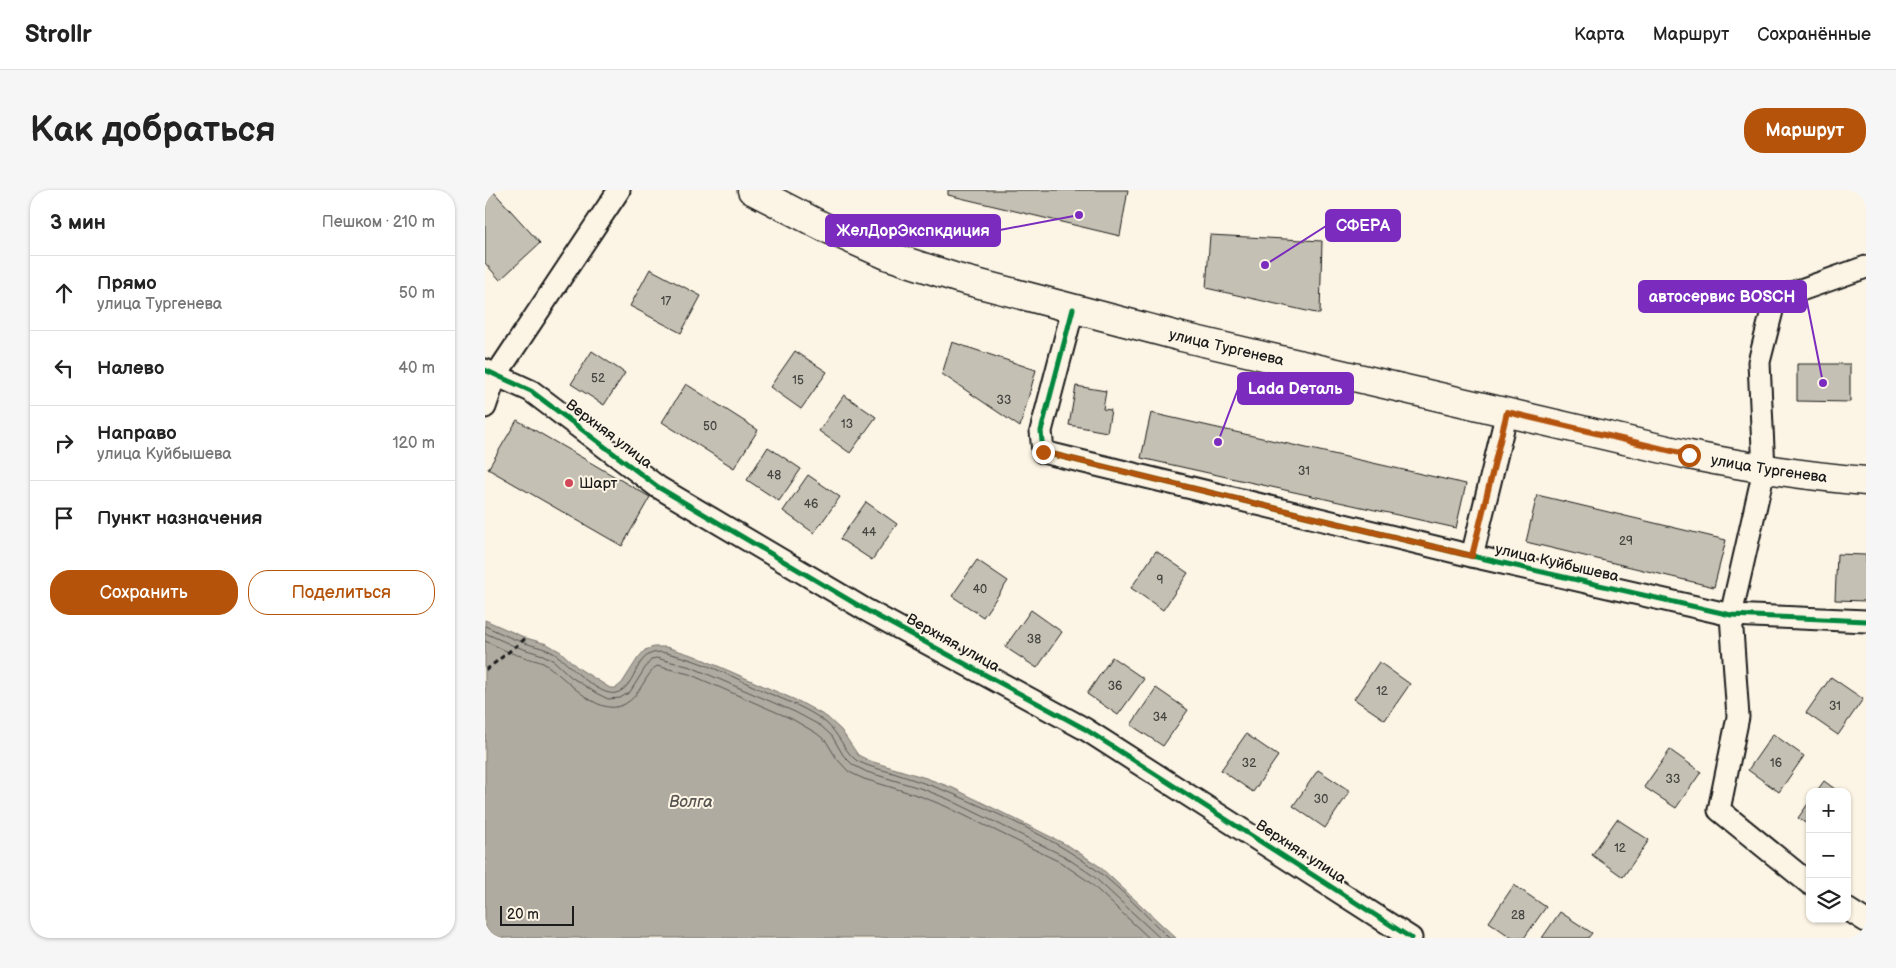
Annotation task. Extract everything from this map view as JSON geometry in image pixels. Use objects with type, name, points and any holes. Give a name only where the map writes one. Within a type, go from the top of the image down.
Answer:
[{"type":"main road","name":"улица Тургенева","points":[[752,190],[825,227],[889,256],[957,278],[1191,340],[1689,455],[1764,470],[1866,481]]},
{"type":"street","points":[[485,407],[490,373],[619,190]]},
{"type":"street","points":[[1806,881],[1719,810],[1738,717],[1731,615],[1764,470],[1759,362],[1775,300],[1866,267]]},
{"type":"street","name":"улица Куйбышева","points":[[1073,308],[1041,431],[1043,452],[1472,556],[1731,615],[1866,621]]},
{"type":"street","name":"Верхняя улица","points":[[490,373],[531,391],[658,487],[866,610],[1085,729],[1411,938]]},
{"type":"street","points":[[1472,556],[1507,412]]},
{"type":"street","points":[[1851,912],[1866,921]]},
{"type":"path","points":[[486,670],[525,638]]},
{"type":"water","name":"Волга","points":[[485,620],[526,638],[547,644],[561,652],[578,668],[610,688],[616,688],[622,683],[645,650],[654,647],[666,647],[695,656],[800,702],[827,717],[841,730],[858,755],[870,761],[953,788],[1069,846],[1099,866],[1176,938],[485,938]]},
{"type":"building","points":[[485,190],[492,190],[540,243],[500,280],[485,263]]},
{"type":"building","points":[[948,190],[1128,190],[1120,236],[948,195]]},
{"type":"building","points":[[1210,235],[1322,241],[1320,314],[1206,288]]},
{"type":"building","points":[[650,269],[701,296],[681,333],[630,306]]},
{"type":"building","points":[[952,342],[1036,370],[1020,427],[942,374]]},
{"type":"building","points":[[592,351],[625,373],[604,405],[571,384]]},
{"type":"building","points":[[795,351],[827,372],[801,409],[770,387]]},
{"type":"building","points":[[1797,364],[1850,364],[1850,402],[1797,401]]},
{"type":"building","points":[[686,384],[758,430],[734,468],[662,422]]},
{"type":"building","points":[[1076,386],[1106,391],[1103,409],[1111,410],[1107,432],[1069,425]]},
{"type":"building","points":[[844,395],[876,417],[850,453],[819,431]]},
{"type":"building","points":[[1151,413],[1466,484],[1456,528],[1141,458]]},
{"type":"building","name":"Шарт","points":[[517,420],[650,497],[622,546],[488,469]]},
{"type":"building","points":[[768,447],[801,469],[779,501],[747,480]]},
{"type":"building","points":[[808,475],[840,497],[814,533],[783,511]]},
{"type":"building","points":[[1537,495],[1726,540],[1714,587],[1526,542]]},
{"type":"building","points":[[866,502],[897,524],[872,560],[840,539]]},
{"type":"building","points":[[1156,551],[1188,573],[1163,610],[1131,588]]},
{"type":"building","points":[[1837,554],[1866,555],[1866,601],[1835,600]]},
{"type":"building","points":[[977,560],[1008,581],[983,617],[952,596]]},
{"type":"building","points":[[1031,610],[1062,632],[1037,668],[1005,647]]},
{"type":"building","points":[[1112,657],[1144,679],[1118,715],[1087,694]]},
{"type":"building","points":[[1379,662],[1410,684],[1385,720],[1354,699]]},
{"type":"building","points":[[1831,677],[1863,699],[1838,735],[1806,713]]},
{"type":"building","points":[[1156,688],[1188,710],[1163,746],[1131,725]]},
{"type":"building","points":[[1246,734],[1278,756],[1253,792],[1221,770]]},
{"type":"building","points":[[1773,734],[1804,756],[1779,792],[1748,770]]},
{"type":"building","points":[[1670,750],[1701,772],[1676,808],[1644,787]]},
{"type":"building","points":[[1318,770],[1350,791],[1325,828],[1293,806]]},
{"type":"building","points":[[1824,781],[1834,788],[1819,788]]},
{"type":"building","points":[[1806,807],[1806,823],[1798,818]]},
{"type":"building","points":[[1617,819],[1649,840],[1623,877],[1592,855]]},
{"type":"building","points":[[1514,885],[1546,907],[1524,938],[1512,938],[1489,922]]},
{"type":"building","points":[[1560,912],[1592,933],[1588,938],[1542,938]]},
{"type":"cycle path","points":[[1073,309],[1041,431],[1043,452],[1472,556],[1731,615],[1866,621]]},
{"type":"cycle path","points":[[485,370],[531,391],[658,487],[866,610],[1085,729],[1411,938]]},
{"type":"place","name":"ЖелДорЭкспкдиция","points":[[1079,215]]},
{"type":"place","name":"СФЕРА","points":[[1265,265]]},
{"type":"place","name":"автосервис BOSCH","points":[[1823,383]]},
{"type":"place","name":"Lada Dеталь","points":[[1218,442]]},
{"type":"place","name":"Шарт","points":[[569,483]]},
{"type":"route","points":[[1043,452],[1472,556],[1507,412],[1689,455]]}]
